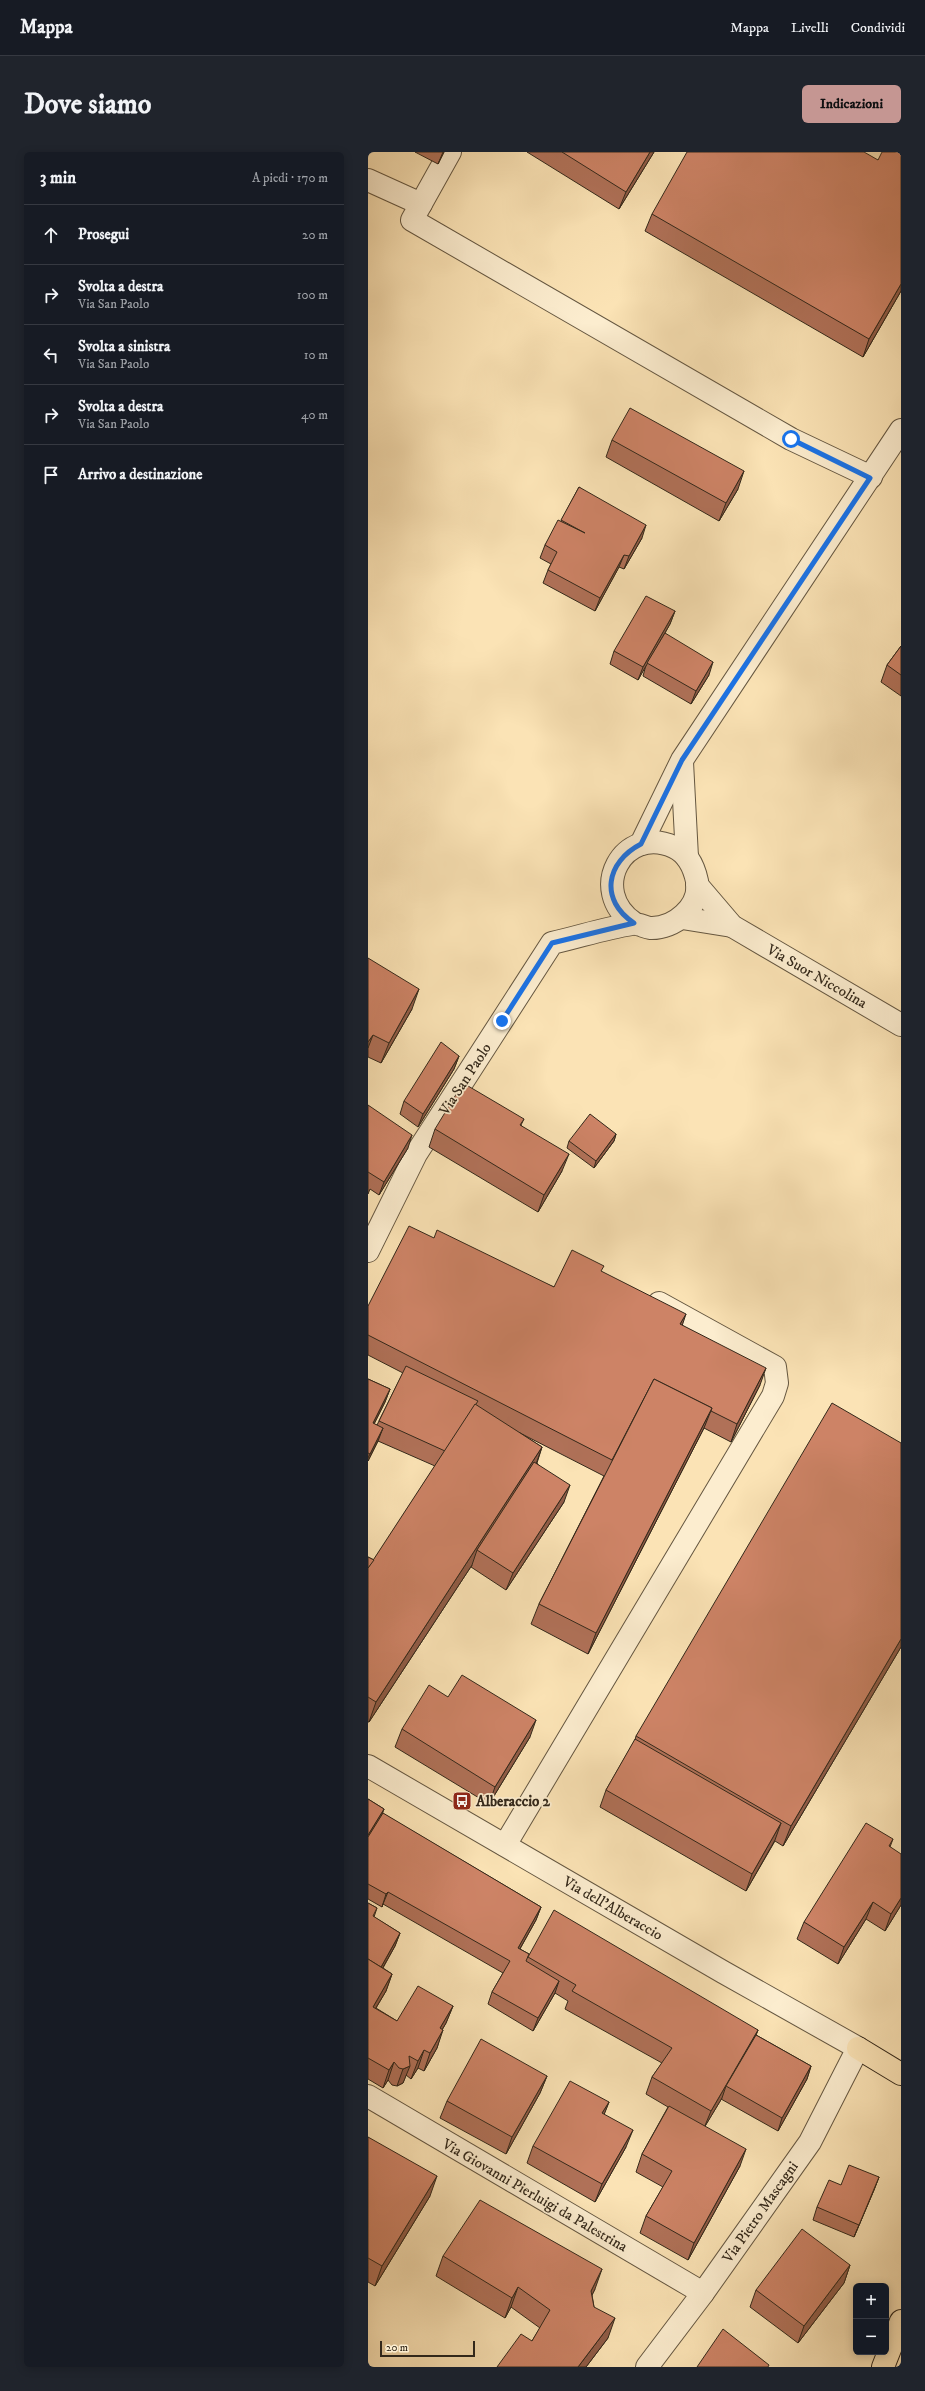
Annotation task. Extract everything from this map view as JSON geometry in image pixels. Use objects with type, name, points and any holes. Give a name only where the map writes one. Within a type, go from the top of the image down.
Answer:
[{"type":"main road","points":[[858,2048],[901,2074]]},
{"type":"main road","points":[[882,2367],[901,2321]]},
{"type":"street","points":[[450,152],[412,220],[791,439],[870,478]]},
{"type":"street","points":[[368,180],[421,204]]},
{"type":"street","points":[[641,844],[682,760],[901,430]]},
{"type":"street","name":"Via San Paolo","points":[[682,760],[687,857]]},
{"type":"street","name":"Via San Paolo","points":[[661,842],[675,847],[687,857],[695,870],[697,885],[692,906],[682,918],[664,927],[649,928],[634,923],[616,906],[611,891],[612,877],[618,862],[628,851],[641,844],[661,842]]},
{"type":"street","name":"Via Suor Niccolina","points":[[697,885],[732,926],[901,1025]]},
{"type":"street","name":"Via Suor Niccolina","points":[[682,918],[732,926]]},
{"type":"street","name":"Via San Paolo","points":[[368,1251],[416,1154],[552,943],[634,923]]},
{"type":"street","points":[[504,1844],[769,1403],[777,1383],[775,1367],[638,1292]]},
{"type":"street","name":"Via dell'Alberaccio","points":[[368,1766],[722,1972],[858,2048]]},
{"type":"street","name":"Via Pietro Mascagni","points":[[647,2367],[703,2293],[810,2142],[858,2048]]},
{"type":"street","name":"Via Giovanni Pierluigi da Palestrina","points":[[368,2096],[703,2293]]},
{"type":"building","points":[[562,152],[650,152],[626,192]]},
{"type":"building","points":[[687,152],[864,152],[878,160],[882,152],[901,152],[901,284],[869,339],[652,214]]},
{"type":"building","points":[[630,408],[744,471],[726,503],[612,440]]},
{"type":"building","points":[[579,487],[646,525],[629,556],[624,555],[600,598],[548,570],[557,552],[545,545],[558,520],[585,533],[561,520]]},
{"type":"building","points":[[646,596],[675,611],[643,667],[614,651]]},
{"type":"building","points":[[665,633],[713,662],[696,691],[647,663]]},
{"type":"building","points":[[901,646],[901,675],[887,665]]},
{"type":"building","points":[[368,958],[419,989],[389,1043],[373,1035],[368,1042]]},
{"type":"building","points":[[441,1042],[459,1056],[423,1114],[404,1101]]},
{"type":"building","points":[[463,1083],[524,1119],[520,1125],[569,1154],[544,1195],[435,1129]]},
{"type":"building","points":[[368,1105],[412,1135],[384,1182],[368,1172]]},
{"type":"building","points":[[590,1114],[616,1134],[596,1161],[569,1141]]},
{"type":"building","points":[[409,1226],[434,1238],[437,1230],[554,1287],[572,1250],[604,1266],[601,1271],[686,1314],[680,1324],[766,1368],[737,1424],[711,1411],[712,1408],[654,1379],[612,1460],[368,1335],[368,1306]]},
{"type":"building","points":[[406,1366],[478,1401],[445,1451],[379,1421]]},
{"type":"building","points":[[368,1379],[390,1389],[373,1423],[383,1428],[370,1454],[368,1453]]},
{"type":"building","points":[[654,1379],[712,1408],[596,1633],[539,1604]]},
{"type":"building","points":[[832,1403],[901,1443],[901,1639],[791,1826],[636,1736]]},
{"type":"building","points":[[475,1404],[542,1447],[376,1702],[368,1697],[368,1568]]},
{"type":"building","points":[[534,1462],[570,1485],[513,1573],[477,1550]]},
{"type":"building","points":[[368,1557],[374,1560],[368,1568]]},
{"type":"building","points":[[462,1675],[536,1720],[495,1787],[402,1729],[429,1685],[448,1697]]},
{"type":"building","points":[[635,1739],[781,1823],[752,1874],[606,1790]]},
{"type":"building","points":[[368,1799],[384,1809],[368,1835]]},
{"type":"building","points":[[383,1813],[541,1907],[518,1948],[529,1954],[526,1961],[559,1981],[538,2018],[492,1992],[510,1961],[388,1892],[386,1894],[368,1884],[368,1837]]},
{"type":"building","points":[[866,1823],[893,1839],[889,1846],[901,1854],[901,1898],[891,1914],[873,1902],[844,1947],[804,1922]]},
{"type":"building","points":[[368,1903],[377,1908],[373,1916],[400,1933],[381,1967],[368,1959]]},
{"type":"building","points":[[554,1910],[758,2030],[711,2111],[652,2077],[672,2048],[572,1991],[576,1985],[528,1957]]},
{"type":"building","points":[[368,1959],[392,1974],[373,2007],[397,2021],[418,1986],[453,2006],[440,2028],[443,2030],[430,2053],[424,2050],[418,2061],[409,2056],[410,2066],[403,2069],[399,2068],[394,2062],[389,2070],[368,2058]]},
{"type":"building","points":[[756,2035],[811,2066],[782,2118],[726,2086]]},
{"type":"building","points":[[481,2039],[547,2076],[512,2137],[447,2101]]},
{"type":"building","points":[[570,2081],[609,2102],[602,2113],[633,2130],[602,2184],[533,2146]]},
{"type":"building","points":[[669,2106],[746,2149],[694,2243],[646,2216],[672,2171],[642,2154]]},
{"type":"building","points":[[368,2137],[437,2176],[382,2266],[368,2258]]},
{"type":"building","points":[[849,2165],[879,2177],[859,2225],[817,2207],[829,2180],[841,2185]]},
{"type":"building","points":[[480,2200],[602,2269],[591,2291],[594,2307],[615,2318],[578,2367],[497,2367],[521,2334],[532,2341],[550,2310],[518,2287],[512,2298],[443,2256]]},
{"type":"building","points":[[802,2229],[850,2265],[804,2326],[756,2290]]},
{"type":"building","points":[[723,2329],[769,2365],[768,2367],[697,2367]]},
{"type":"place","name":"Alberaccio 2","points":[[462,1801]]},
{"type":"route","points":[[502,1021],[552,943],[634,923],[616,906],[611,891],[612,877],[618,862],[628,851],[641,844],[682,760],[748,658],[870,478],[791,439]]}]
